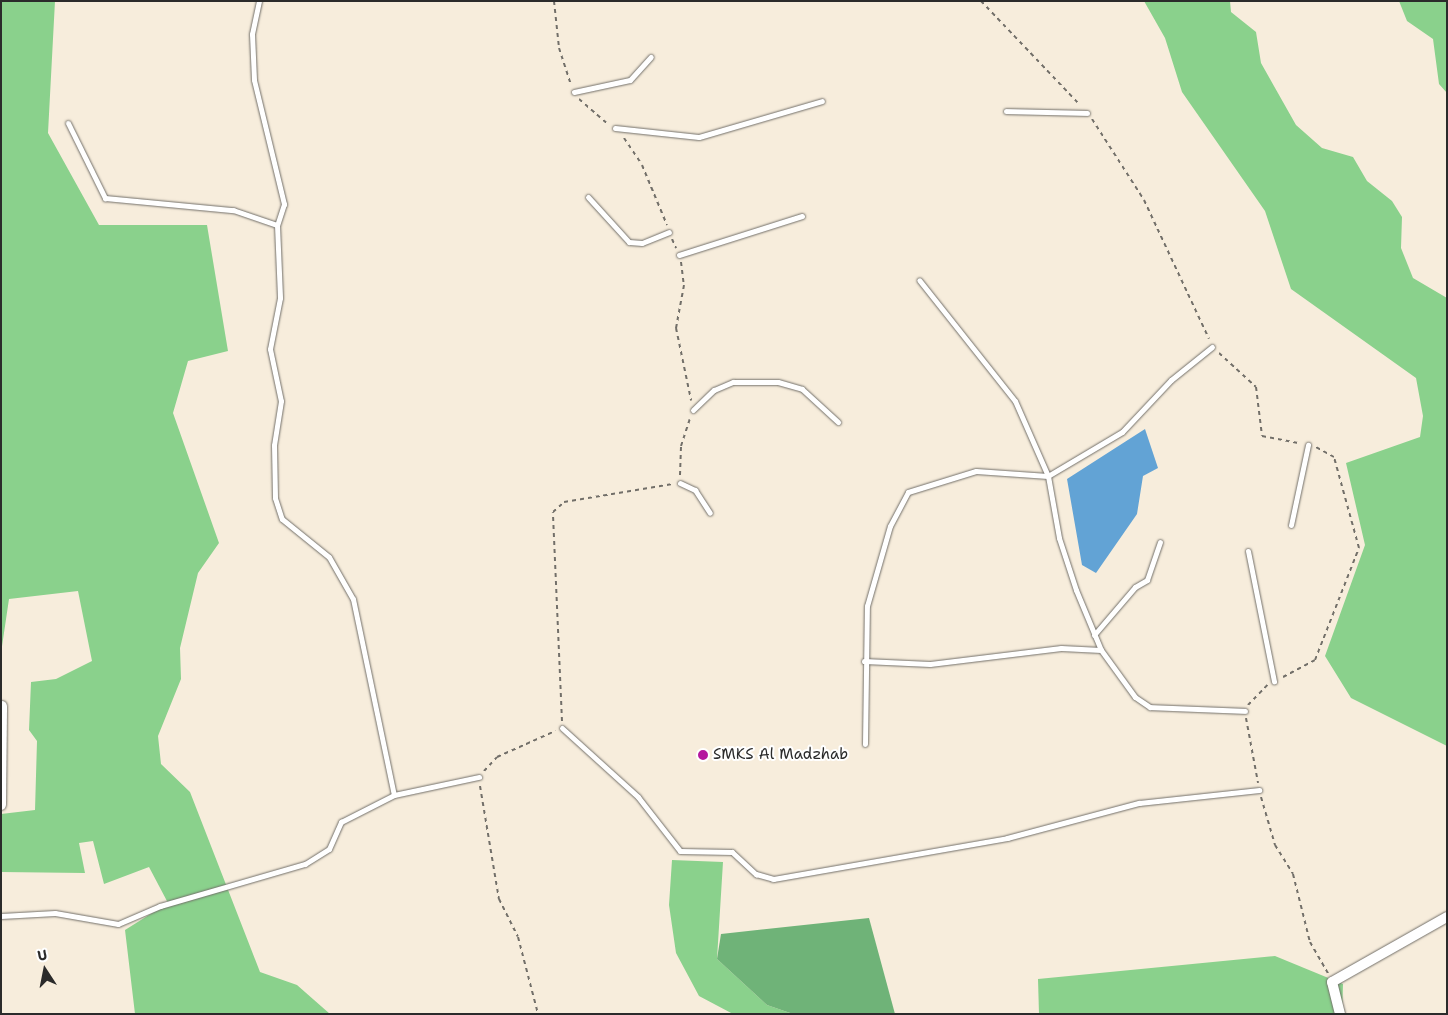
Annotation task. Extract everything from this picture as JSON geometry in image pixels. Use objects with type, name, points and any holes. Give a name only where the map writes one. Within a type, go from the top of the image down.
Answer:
[{"type":"street","points":[[1,805],[2,706]]},
{"type":"street","points":[[1340,1014],[1332,982],[1447,917]]},
{"type":"lane","points":[[259,1],[252,34],[254,80],[284,204],[278,225],[280,298],[270,348],[281,402],[274,445],[275,498],[282,519],[329,558],[353,599],[394,795]]},
{"type":"lane","points":[[574,92],[630,80],[651,57]]},
{"type":"lane","points":[[615,128],[699,136],[822,101]]},
{"type":"lane","points":[[1006,111],[1087,113]]},
{"type":"lane","points":[[68,123],[104,198],[233,210],[278,225]]},
{"type":"lane","points":[[588,197],[629,242],[642,243],[669,232]]},
{"type":"lane","points":[[678,255],[802,216]]},
{"type":"lane","points":[[919,280],[1015,401],[1048,476],[1059,538],[1094,634],[1101,650],[1135,698],[1150,707],[1245,711]]},
{"type":"lane","points":[[865,744],[864,661],[868,606],[890,526],[908,492],[976,471],[1048,476],[1122,432],[1171,380],[1212,347]]},
{"type":"lane","points":[[693,410],[714,390],[733,382],[778,382],[802,389],[838,422]]},
{"type":"lane","points":[[1291,525],[1308,445]]},
{"type":"lane","points":[[680,483],[695,490],[710,513]]},
{"type":"lane","points":[[1094,634],[1135,587],[1147,580],[1160,542]]},
{"type":"lane","points":[[1248,551],[1274,681]]},
{"type":"lane","points":[[864,661],[930,664],[1062,648],[1101,650]]},
{"type":"lane","points":[[562,728],[632,791],[680,851],[732,852],[756,874],[772,879],[1007,838],[1139,803],[1259,790]]},
{"type":"lane","points":[[1,916],[56,913],[118,924],[160,906],[305,864],[329,849],[341,822],[394,795],[478,777]]},
{"type":"path","points":[[981,1],[1087,113],[1109,139],[1144,200],[1212,347],[1256,387],[1262,436],[1308,445],[1334,457],[1359,548],[1315,660],[1274,681],[1258,692],[1245,711],[1259,790],[1275,845],[1293,874],[1310,942],[1332,982]]},
{"type":"path","points":[[538,1014],[518,937],[499,899],[478,777],[497,757],[562,728],[552,512],[564,502],[680,483]]},
{"type":"green space","points":[[1,1],[55,1],[48,133],[99,225],[207,225],[228,351],[188,361],[173,413],[219,543],[198,573],[180,648],[181,679],[158,736],[161,764],[190,792],[260,972],[297,985],[330,1014],[135,1014],[125,930],[168,903],[149,867],[104,884],[93,841],[79,843],[85,873],[1,872],[1,814],[35,810],[37,741],[29,730],[31,682],[56,679],[92,661],[78,591],[9,599],[1,653]]},
{"type":"green space","points":[[1144,1],[1230,1],[1231,12],[1256,32],[1261,63],[1296,125],[1322,148],[1353,157],[1367,181],[1392,201],[1402,217],[1401,248],[1413,278],[1447,298],[1447,746],[1351,698],[1325,656],[1365,545],[1346,463],[1420,437],[1423,416],[1416,378],[1291,289],[1265,211],[1182,92],[1165,38]]},
{"type":"green space","points":[[1399,1],[1447,1],[1447,93],[1439,84],[1433,39],[1407,21]]},
{"type":"green space","points":[[672,860],[723,862],[717,959],[767,1005],[793,1014],[733,1014],[699,996],[676,953],[669,905]]},
{"type":"green space","points":[[869,918],[895,1014],[793,1014],[767,1005],[717,959],[721,934]]},
{"type":"green space","points":[[1275,956],[1343,984],[1342,1014],[1039,1014],[1038,979]]},
{"type":"water","points":[[1145,429],[1158,468],[1143,476],[1137,514],[1096,573],[1082,565],[1067,479]]},
{"type":"place","name":"SMKS Al Madzhab","points":[[703,755]]}]
